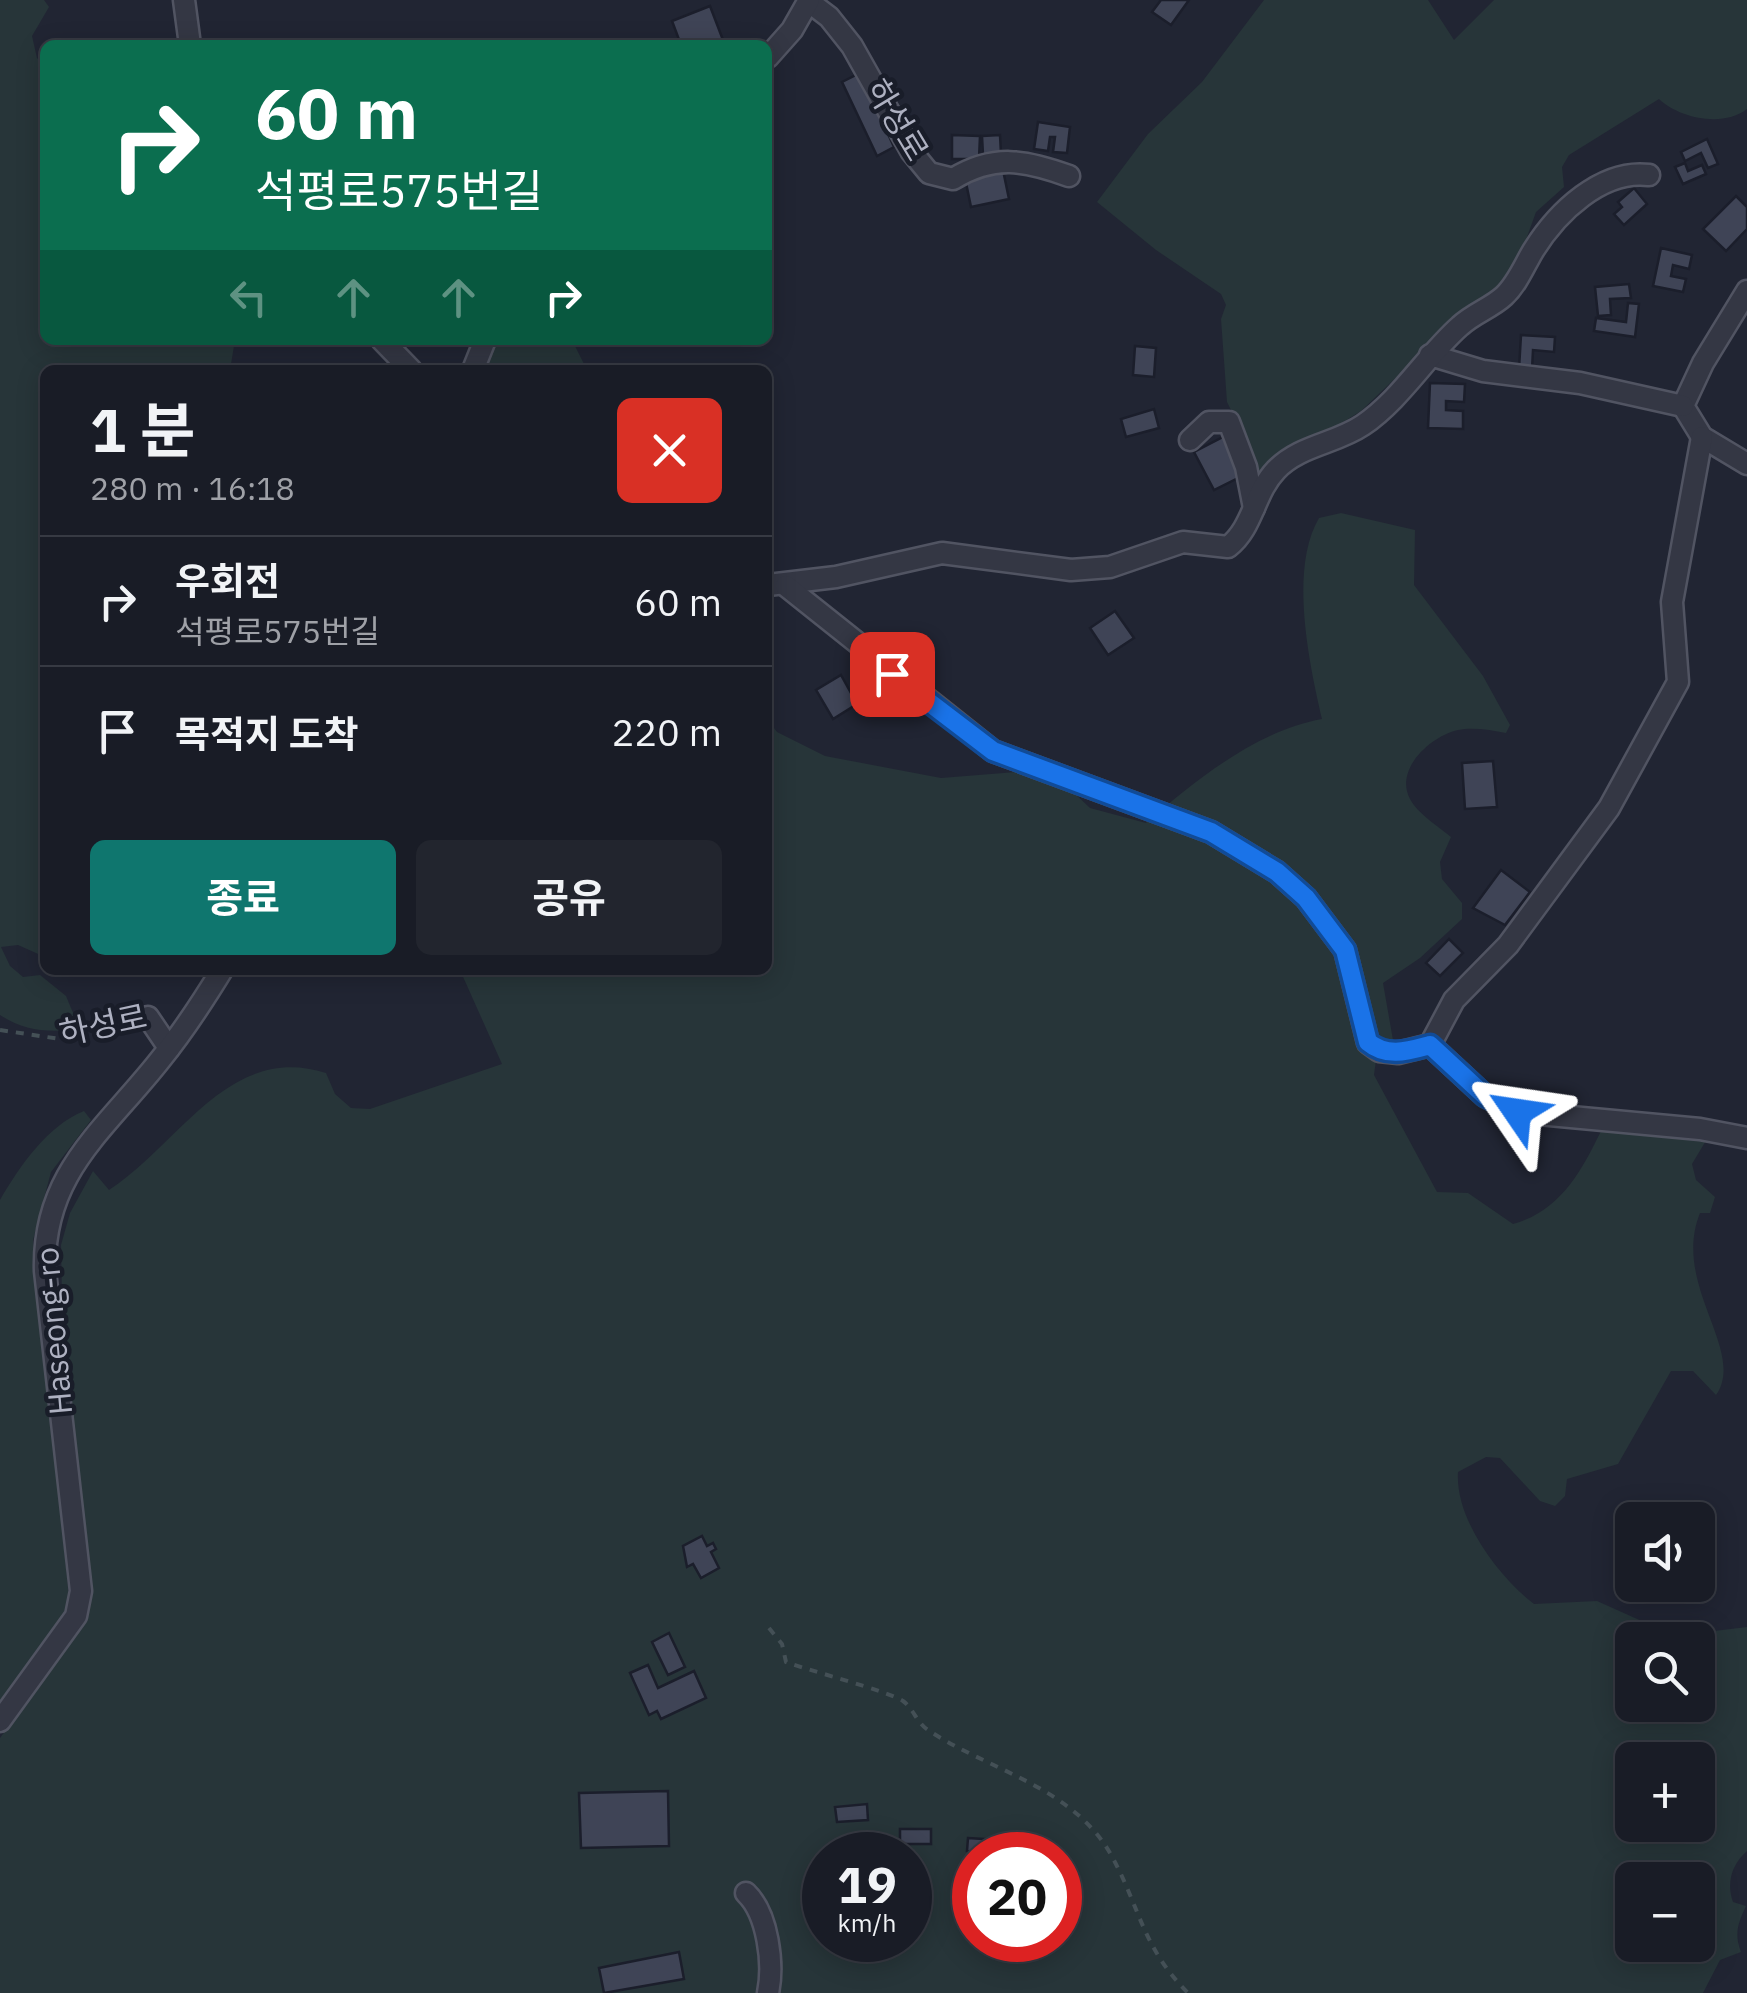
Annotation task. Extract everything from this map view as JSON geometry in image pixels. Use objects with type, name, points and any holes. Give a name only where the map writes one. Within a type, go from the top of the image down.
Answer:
[{"type":"street","points":[[184,0],[189,40]]},
{"type":"street","points":[[772,52],[808,1]]},
{"type":"street","name":"하성로","points":[[808,1],[829,16],[852,46],[911,151],[929,173],[952,179],[974,166],[1012,160],[1069,176]]},
{"type":"street","points":[[777,586],[942,553],[1034,569],[1110,567],[1183,542],[1228,548],[1240,538],[1275,471],[1293,454],[1361,426],[1461,324],[1508,293],[1549,230],[1597,186],[1628,173],[1649,176]]},
{"type":"street","points":[[1684,406],[1703,363],[1747,291]]},
{"type":"street","points":[[387,345],[406,365]]},
{"type":"street","points":[[1430,355],[1482,371],[1580,382],[1684,406],[1702,437],[1747,464]]},
{"type":"street","points":[[1190,440],[1209,422],[1229,422],[1242,454],[1254,508]]},
{"type":"street","points":[[777,586],[993,751],[1198,826],[1277,872],[1306,898],[1345,950],[1368,1042],[1379,1051],[1398,1052],[1430,1045],[1454,1000],[1508,946],[1610,808],[1678,682],[1672,602],[1702,437]]},
{"type":"street","name":"Haseong-ro","points":[[0,1721],[76,1616],[82,1591],[47,1290],[46,1230],[73,1163],[169,1048],[219,975]]},
{"type":"street","points":[[148,1017],[169,1048]]},
{"type":"street","points":[[1430,1045],[1485,1096],[1517,1112],[1700,1129],[1747,1138]]},
{"type":"street","points":[[746,1893],[756,1902],[769,1949],[768,1993]]},
{"type":"path","name":"하성로","points":[[0,1030],[60,1039],[148,1017]]},
{"type":"path","points":[[770,1628],[782,1644],[786,1662],[903,1701],[924,1728],[1020,1775],[1074,1814],[1110,1852],[1138,1924],[1164,1969],[1188,1993]]},
{"type":"shaded area","points":[[0,0],[44,0],[49,7],[32,36],[40,61],[40,345],[234,345],[231,365],[40,365],[40,955],[18,945],[1,947],[10,966],[23,977],[40,975],[66,996],[76,1020],[70,1030],[51,1031],[17,1024],[0,1015]]},
{"type":"shaded area","points":[[1264,0],[1428,0],[1454,40],[1494,0],[1747,0],[1747,109],[1726,118],[1702,118],[1689,116],[1659,99],[1569,155],[1562,167],[1564,187],[1536,212],[1510,284],[1453,323],[1361,411],[1259,474],[1254,472],[1249,446],[1227,402],[1221,319],[1226,305],[1221,294],[1156,250],[1097,202],[1148,134],[1202,82]]},
{"type":"shaded area","points":[[494,345],[574,345],[584,365],[486,365]]},
{"type":"shaded area","points":[[1341,513],[1415,530],[1414,585],[1483,676],[1510,725],[1506,733],[1470,729],[1448,733],[1418,756],[1407,776],[1406,788],[1413,804],[1451,837],[1440,862],[1442,879],[1462,903],[1462,919],[1420,958],[1383,983],[1393,1040],[1376,1060],[1374,1075],[1437,1192],[1468,1193],[1513,1224],[1556,1200],[1577,1175],[1601,1131],[1689,1133],[1707,1139],[1692,1164],[1696,1180],[1715,1197],[1710,1213],[1700,1213],[1694,1240],[1700,1291],[1722,1358],[1723,1378],[1716,1395],[1693,1371],[1671,1371],[1618,1464],[1567,1479],[1565,1496],[1555,1506],[1540,1501],[1500,1458],[1486,1457],[1458,1472],[1464,1509],[1481,1545],[1534,1604],[1597,1601],[1644,1622],[1615,1622],[1615,1722],[1715,1722],[1715,1631],[1747,1627],[1747,1851],[1730,1881],[1733,1902],[1746,1906],[1738,1929],[1741,1952],[1720,1960],[1703,1993],[0,1993],[0,1738],[68,1645],[86,1616],[92,1591],[63,1347],[61,1245],[70,1213],[93,1171],[109,1190],[207,1103],[261,1072],[292,1067],[326,1073],[335,1094],[351,1108],[370,1109],[502,1064],[462,975],[772,975],[772,725],[777,732],[825,756],[941,778],[1016,772],[1070,789],[1090,808],[1146,823],[1206,774],[1250,746],[1322,719],[1304,617],[1305,563],[1319,518]]},
{"type":"shaded area","points":[[84,1111],[91,1120],[51,1172],[33,1240],[69,1597],[64,1617],[0,1704],[0,1200],[46,1137]]},
{"type":"building","points":[[1161,0],[1189,0],[1171,25],[1152,12]]},
{"type":"building","points":[[710,6],[723,40],[679,40],[672,21]]},
{"type":"building","points":[[860,73],[894,147],[877,156],[842,82]]},
{"type":"building","points":[[1038,122],[1070,127],[1067,153],[1053,152],[1055,137],[1050,137],[1048,151],[1034,149]]},
{"type":"building","points":[[952,135],[980,136],[979,159],[952,159]]},
{"type":"building","points":[[1000,135],[1001,154],[983,155],[982,136]]},
{"type":"building","points":[[1707,139],[1718,164],[1708,168],[1701,153],[1685,161],[1681,152]]},
{"type":"building","points":[[1685,163],[1688,171],[1702,165],[1706,174],[1683,184],[1675,167]]},
{"type":"building","points":[[1003,170],[1009,199],[971,207],[965,178]]},
{"type":"building","points":[[1634,188],[1647,204],[1624,225],[1614,214],[1622,207],[1618,202]]},
{"type":"building","points":[[1736,196],[1747,207],[1747,229],[1726,251],[1703,229]]},
{"type":"building","points":[[1661,248],[1692,255],[1689,269],[1673,265],[1671,276],[1686,279],[1683,292],[1653,286]]},
{"type":"building","points":[[1629,284],[1631,298],[1610,299],[1611,315],[1598,316],[1595,287]]},
{"type":"building","points":[[1628,303],[1639,304],[1635,337],[1594,331],[1596,318],[1626,322]]},
{"type":"building","points":[[1521,335],[1555,337],[1554,352],[1533,350],[1532,370],[1519,369]]},
{"type":"building","points":[[1135,346],[1156,348],[1154,377],[1133,375]]},
{"type":"building","points":[[1430,383],[1465,384],[1464,402],[1446,401],[1446,410],[1463,411],[1463,429],[1428,428]]},
{"type":"building","points":[[1154,409],[1159,428],[1126,437],[1121,419]]},
{"type":"building","points":[[1223,437],[1240,477],[1214,490],[1194,452]]},
{"type":"building","points":[[1115,611],[1134,638],[1108,655],[1090,628]]},
{"type":"building","points":[[841,675],[857,704],[833,719],[816,690]]},
{"type":"building","points":[[1493,761],[1497,807],[1465,809],[1462,763]]},
{"type":"building","points":[[1501,870],[1530,892],[1505,925],[1473,908]]},
{"type":"building","points":[[1449,939],[1463,953],[1440,976],[1426,963]]},
{"type":"building","points":[[702,1536],[707,1546],[713,1543],[716,1549],[711,1552],[719,1568],[701,1578],[693,1564],[687,1567],[683,1546]]},
{"type":"building","points":[[669,1633],[685,1667],[668,1675],[652,1642]]},
{"type":"building","points":[[648,1665],[658,1688],[694,1671],[706,1698],[661,1719],[657,1711],[649,1715],[630,1673]]},
{"type":"building","points":[[668,1791],[669,1846],[581,1848],[579,1793]]},
{"type":"building","points":[[867,1804],[868,1820],[837,1822],[835,1807]]},
{"type":"building","points":[[900,1829],[931,1829],[931,1832]]},
{"type":"building","points":[[679,1952],[684,1979],[604,1993],[599,1968]]},
{"type":"route","points":[[892,674],[993,751],[1083,781],[1211,832],[1277,872],[1329,924],[1345,950],[1368,1042],[1379,1051],[1398,1052],[1430,1045],[1485,1096],[1517,1112]]}]
